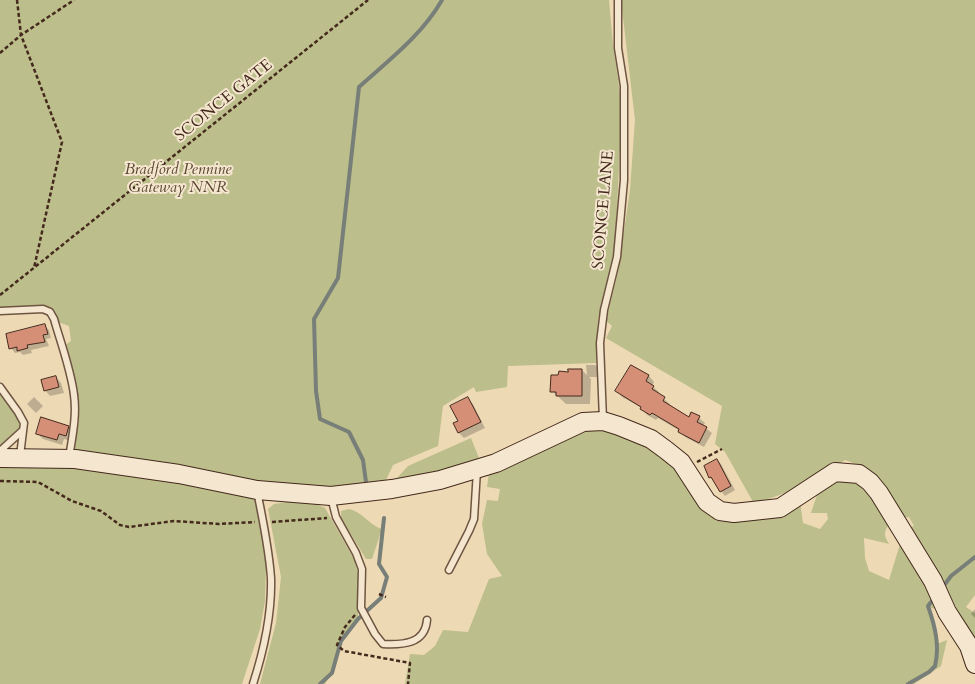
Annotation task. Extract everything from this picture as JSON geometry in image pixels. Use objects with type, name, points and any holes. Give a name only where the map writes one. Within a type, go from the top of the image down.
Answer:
[{"type":"street","points":[[0,458],[69,459],[178,474],[257,490],[331,496],[392,489],[440,480],[496,463],[584,422],[603,421],[651,439],[682,462],[707,502],[720,511],[734,513],[780,508],[835,472],[859,474],[870,482],[879,494],[933,581],[947,612],[969,646],[975,664]]},
{"type":"lane","name":"SCONCE LANE","points":[[603,421],[600,343],[604,310],[617,257],[624,180],[624,86],[618,48],[618,0]]},
{"type":"lane","points":[[0,310],[43,310],[50,312],[54,319],[71,378],[74,396],[75,418],[69,459]]},
{"type":"lane","points":[[0,387],[24,423],[20,458]]},
{"type":"lane","points":[[0,451],[22,432]]},
{"type":"lane","points":[[449,570],[474,518],[477,469]]},
{"type":"lane","points":[[253,684],[260,662],[268,623],[271,579],[264,523],[257,490]]},
{"type":"lane","points":[[331,496],[336,517],[362,568],[362,609],[383,644],[404,644],[422,635],[426,629],[427,620]]},
{"type":"path","points":[[17,0],[21,35],[62,142],[34,268]]},
{"type":"path","points":[[0,53],[21,35],[74,0]]},
{"type":"path","name":"SCONCE GATE","points":[[0,295],[368,0]]},
{"type":"path","points":[[685,467],[722,449]]},
{"type":"path","points":[[0,481],[38,482],[72,501],[101,511],[120,525],[129,527],[174,521],[219,524],[264,523],[336,517]]},
{"type":"path","points":[[379,594],[386,597]]},
{"type":"path","points":[[362,609],[345,627],[337,644],[344,651],[410,663],[408,684]]},
{"type":"green space","name":"Bradford Pennine Gateway NNR","points":[[0,0],[609,0],[620,93],[620,150],[615,247],[598,319],[596,363],[508,366],[507,387],[476,392],[474,387],[443,406],[438,446],[393,465],[385,482],[371,482],[328,490],[278,485],[74,451],[79,422],[74,381],[65,345],[71,341],[69,326],[58,322],[55,314],[45,306],[32,305],[0,309]]},
{"type":"green space","points":[[621,0],[975,0],[975,595],[966,607],[975,613],[975,643],[950,596],[936,578],[908,528],[914,526],[909,517],[902,518],[867,468],[845,460],[789,491],[778,496],[753,502],[725,452],[715,444],[722,406],[606,338],[612,326],[606,321],[618,272],[630,190],[635,120]]},
{"type":"green space","points":[[0,394],[14,412],[20,427],[15,436],[0,448]]},
{"type":"green space","points":[[593,427],[632,438],[661,454],[687,483],[711,517],[752,514],[800,501],[803,523],[820,529],[828,519],[827,513],[811,513],[819,489],[836,479],[860,484],[882,507],[888,526],[885,535],[889,544],[864,538],[865,558],[869,571],[889,580],[900,544],[933,586],[943,611],[928,607],[937,644],[947,640],[941,666],[914,684],[405,684],[410,654],[424,655],[435,646],[443,630],[468,632],[489,579],[502,576],[487,554],[482,524],[487,500],[498,501],[500,489],[487,487],[489,473]]},
{"type":"green space","points":[[471,438],[481,463],[398,480],[397,478],[408,466]]},
{"type":"green space","points":[[52,461],[247,494],[256,501],[259,506],[270,567],[266,567],[265,601],[260,629],[242,684],[0,684],[0,462]]},
{"type":"green space","points":[[287,502],[316,504],[325,508],[355,561],[359,579],[358,619],[341,641],[332,673],[325,684],[260,684],[276,623],[281,577],[268,509],[274,504]]},
{"type":"green space","points":[[349,509],[359,513],[373,525],[382,529],[372,559],[366,559],[341,518],[341,511]]},
{"type":"building","points":[[45,324],[48,334],[43,335],[45,342],[27,345],[28,348],[17,351],[17,347],[9,349],[6,334]]},
{"type":"building","points":[[631,365],[649,375],[646,381],[654,386],[652,389],[665,397],[663,401],[689,417],[691,412],[700,416],[697,422],[707,427],[699,443],[678,432],[679,429],[652,413],[650,415],[640,409],[641,407],[615,391]]},
{"type":"building","points":[[568,369],[582,369],[582,396],[556,396],[556,392],[550,392],[551,375],[558,375],[559,371],[568,372]]},
{"type":"building","points":[[56,376],[59,387],[44,391],[41,380]]},
{"type":"building","points":[[468,397],[481,422],[458,433],[453,423],[458,421],[450,406]]},
{"type":"building","points":[[41,417],[69,426],[66,436],[59,434],[57,440],[36,434]]},
{"type":"building","points":[[717,459],[731,486],[720,492],[711,477],[709,478],[704,466]]},
{"type":"waterway","points":[[366,482],[363,460],[349,432],[320,419],[316,391],[314,319],[338,278],[359,87],[415,36],[442,0]]},
{"type":"waterway","points":[[320,684],[332,673],[341,641],[358,619],[381,598],[387,577],[379,564],[384,518]]},
{"type":"waterway","points":[[942,588],[951,576],[975,557]]},
{"type":"waterway","points":[[908,684],[929,672],[935,666],[936,636],[928,606],[935,597]]}]
